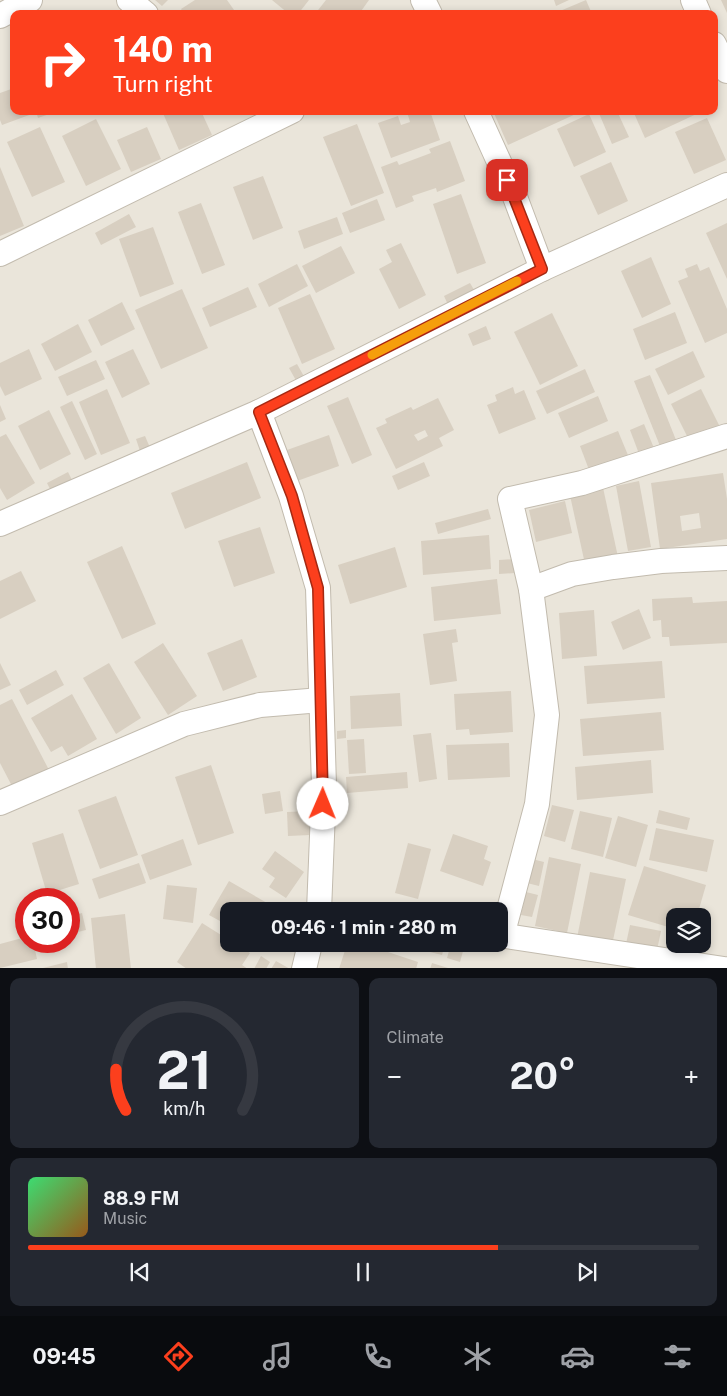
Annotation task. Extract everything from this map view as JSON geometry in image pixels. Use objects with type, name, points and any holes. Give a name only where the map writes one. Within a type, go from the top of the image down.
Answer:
[{"type":"street","points":[[11,10],[30,0]]},
{"type":"street","points":[[129,0],[141,10]]},
{"type":"street","points":[[718,52],[727,71]]},
{"type":"street","points":[[0,254],[252,119],[272,115]]},
{"type":"street","points":[[478,115],[515,197],[542,269]]},
{"type":"street","points":[[0,524],[259,412],[542,269],[727,185]]},
{"type":"street","points":[[259,412],[292,496],[318,588],[324,786],[318,902]]},
{"type":"street","points":[[508,907],[537,804],[547,715],[531,589],[510,499],[582,483],[727,436]]},
{"type":"street","points":[[531,589],[572,574],[613,567],[661,561],[727,558]]},
{"type":"street","points":[[0,803],[184,724],[260,705],[321,700]]},
{"type":"street","points":[[508,938],[618,961],[723,968],[727,952]]},
{"type":"street","points":[[304,968],[308,952]]},
{"type":"shaded area","points":[[0,0],[727,0],[727,968],[0,968]]},
{"type":"building","points":[[155,0],[168,0],[162,6]]},
{"type":"building","points":[[195,0],[227,0],[234,10],[182,10]]},
{"type":"building","points":[[272,0],[309,0],[301,10],[284,10]]},
{"type":"building","points":[[326,0],[369,0],[362,10],[318,10]]},
{"type":"building","points":[[554,0],[569,0],[556,6]]},
{"type":"building","points":[[586,0],[590,10],[562,10]]},
{"type":"building","points":[[721,0],[727,0],[727,13]]},
{"type":"building","points":[[10,89],[10,115],[29,115],[2,125],[0,120],[0,93]]},
{"type":"building","points":[[164,115],[203,115],[212,135],[179,150]]},
{"type":"building","points":[[408,115],[431,115],[440,140],[391,158],[378,123],[398,116],[401,125],[410,122]]},
{"type":"building","points":[[495,115],[574,115],[508,145]]},
{"type":"building","points":[[589,115],[606,152],[574,167],[557,129]]},
{"type":"building","points":[[600,115],[619,115],[629,137],[612,144]]},
{"type":"building","points":[[635,115],[694,115],[645,138]]},
{"type":"building","points":[[707,118],[726,160],[694,174],[675,132]]},
{"type":"building","points":[[96,119],[121,169],[86,186],[62,136]]},
{"type":"building","points":[[357,124],[384,193],[351,206],[323,137]]},
{"type":"building","points":[[40,127],[65,182],[32,197],[7,142]]},
{"type":"building","points":[[147,127],[161,159],[131,172],[117,140]]},
{"type":"building","points":[[450,141],[465,181],[437,192],[436,188],[412,196],[414,201],[396,208],[381,167],[397,161],[399,165],[431,153],[429,149]]},
{"type":"building","points":[[611,162],[628,201],[598,215],[580,176]]},
{"type":"building","points":[[0,167],[24,226],[0,236]]},
{"type":"building","points":[[263,176],[283,228],[253,240],[233,187]]},
{"type":"building","points":[[461,194],[486,263],[457,274],[433,204]]},
{"type":"building","points":[[377,199],[385,220],[350,233],[342,213]]},
{"type":"building","points":[[201,203],[225,265],[202,274],[178,212]]},
{"type":"building","points":[[129,214],[136,227],[101,245],[95,233]]},
{"type":"building","points":[[337,217],[343,234],[304,249],[298,231]]},
{"type":"building","points":[[727,223],[727,279],[706,233]]},
{"type":"building","points":[[153,227],[174,284],[140,297],[119,239]]},
{"type":"building","points":[[401,243],[426,295],[399,309],[379,269],[392,262],[386,250]]},
{"type":"building","points":[[341,246],[355,273],[316,293],[302,266]]},
{"type":"building","points":[[651,257],[671,304],[642,318],[621,271]]},
{"type":"building","points":[[297,264],[308,286],[269,307],[258,284]]},
{"type":"building","points":[[697,264],[700,271],[709,267],[727,309],[727,333],[705,343],[678,281],[688,277],[685,269]]},
{"type":"building","points":[[470,283],[477,295],[450,309],[444,296]]},
{"type":"building","points":[[248,287],[257,307],[210,327],[202,308]]},
{"type":"building","points":[[182,289],[208,348],[161,369],[135,310]]},
{"type":"building","points":[[310,294],[335,349],[302,364],[278,308]]},
{"type":"building","points":[[122,302],[135,329],[101,346],[88,320]]},
{"type":"building","points":[[675,312],[687,343],[645,360],[633,329]]},
{"type":"building","points":[[552,313],[578,366],[540,385],[514,332]]},
{"type":"building","points":[[78,324],[92,352],[55,371],[41,344]]},
{"type":"building","points":[[486,326],[491,339],[473,346],[468,334]]},
{"type":"building","points":[[29,349],[42,379],[5,396],[0,386],[0,363]]},
{"type":"building","points":[[133,349],[150,384],[122,398],[105,362]]},
{"type":"building","points":[[693,351],[705,377],[668,395],[655,369]]},
{"type":"building","points":[[96,360],[105,379],[67,396],[58,377]]},
{"type":"building","points":[[297,364],[306,380],[298,384],[289,368]]},
{"type":"building","points":[[585,369],[595,392],[547,414],[536,391]]},
{"type":"building","points":[[650,375],[678,445],[662,451],[634,381]]},
{"type":"building","points":[[513,387],[515,394],[524,390],[536,419],[499,434],[487,405],[497,401],[495,395]]},
{"type":"building","points":[[107,389],[130,443],[101,455],[79,402]]},
{"type":"building","points":[[701,389],[719,425],[689,440],[671,404]]},
{"type":"building","points":[[598,396],[608,421],[569,438],[558,413]]},
{"type":"building","points":[[348,397],[372,455],[352,464],[327,406]]},
{"type":"building","points":[[438,398],[454,430],[439,438],[443,446],[396,469],[376,428],[387,423],[385,419],[411,407],[413,410]],"holes":[[[425,430],[428,436],[418,441],[414,435]]]},
{"type":"building","points":[[72,401],[97,454],[85,460],[60,407]]},
{"type":"building","points":[[0,405],[6,419],[0,422]]},
{"type":"building","points":[[49,410],[71,454],[40,470],[18,426]]},
{"type":"building","points":[[644,424],[656,453],[641,459],[630,430]]},
{"type":"building","points":[[618,431],[630,460],[591,475],[580,446]]},
{"type":"building","points":[[6,434],[35,483],[7,500],[0,488],[0,437]]},
{"type":"building","points":[[329,435],[339,466],[297,481],[287,450]]},
{"type":"building","points":[[145,436],[151,450],[141,454],[136,439]]},
{"type":"building","points":[[247,462],[261,498],[185,529],[171,493]]},
{"type":"building","points":[[424,462],[430,476],[398,490],[392,476]]},
{"type":"building","points":[[68,472],[74,484],[53,495],[47,483]]},
{"type":"building","points":[[723,473],[727,499],[727,539],[660,549],[651,483]],"holes":[[[699,513],[701,528],[682,531],[680,516]]]},
{"type":"building","points":[[639,481],[651,547],[628,551],[616,486]]},
{"type":"building","points":[[602,483],[618,557],[585,564],[569,491]]},
{"type":"building","points":[[565,501],[572,533],[536,542],[529,510]]},
{"type":"building","points":[[488,509],[491,519],[438,534],[435,523]]},
{"type":"building","points":[[260,527],[275,573],[234,587],[218,541]]},
{"type":"building","points":[[489,535],[491,569],[423,575],[421,541]]},
{"type":"building","points":[[122,546],[156,624],[122,639],[87,562]]},
{"type":"building","points":[[395,547],[407,587],[350,604],[338,565]]},
{"type":"building","points":[[515,559],[515,573],[499,574],[499,560]]},
{"type":"building","points":[[21,571],[36,601],[0,619],[0,581]]},
{"type":"building","points":[[497,579],[501,614],[434,621],[431,587]]},
{"type":"building","points":[[692,597],[693,603],[727,601],[727,643],[670,646],[669,637],[662,637],[661,620],[653,621],[652,599]]},
{"type":"building","points":[[639,609],[651,638],[623,650],[611,622]]},
{"type":"building","points":[[594,610],[597,656],[562,659],[559,613]]},
{"type":"building","points":[[456,629],[458,642],[452,643],[457,681],[430,685],[423,634]]},
{"type":"building","points":[[242,639],[257,677],[223,691],[207,653]]},
{"type":"building","points":[[163,643],[197,696],[168,715],[134,662]]},
{"type":"building","points":[[662,661],[665,698],[587,704],[584,666]]},
{"type":"building","points":[[0,663],[11,685],[0,690]]},
{"type":"building","points":[[109,663],[141,718],[116,734],[83,678]]},
{"type":"building","points":[[56,670],[64,685],[27,705],[19,690]]},
{"type":"building","points":[[511,691],[513,732],[470,735],[469,729],[456,730],[454,694]]},
{"type":"building","points":[[400,693],[402,726],[351,729],[350,696]]},
{"type":"building","points":[[72,694],[97,739],[68,756],[62,746],[51,752],[31,718]]},
{"type":"building","points":[[12,699],[49,770],[13,788],[0,763],[0,705]]},
{"type":"building","points":[[661,712],[664,750],[583,756],[580,719]]},
{"type":"building","points":[[346,730],[346,738],[337,739],[337,731]]},
{"type":"building","points":[[431,733],[437,779],[419,782],[413,735]]},
{"type":"building","points":[[364,739],[366,773],[349,774],[347,740]]},
{"type":"building","points":[[509,743],[510,777],[448,780],[446,745]]},
{"type":"building","points":[[651,760],[653,793],[577,800],[575,767]]},
{"type":"building","points":[[211,765],[234,833],[198,845],[175,777]]},
{"type":"building","points":[[407,772],[408,788],[347,793],[346,777]]},
{"type":"building","points":[[280,791],[283,811],[265,814],[262,794]]},
{"type":"building","points":[[116,796],[138,855],[100,869],[78,810]]},
{"type":"building","points":[[552,805],[574,810],[565,842],[544,836]]},
{"type":"building","points":[[659,810],[690,818],[687,830],[656,823]]},
{"type":"building","points":[[309,811],[310,835],[288,836],[287,812]]},
{"type":"building","points":[[580,811],[612,818],[603,857],[571,849]]},
{"type":"building","points":[[618,816],[648,825],[636,867],[605,858]]},
{"type":"building","points":[[656,828],[714,840],[707,872],[649,860]]},
{"type":"building","points":[[63,833],[79,884],[66,888],[45,888],[32,843]]},
{"type":"building","points":[[453,834],[488,846],[484,859],[491,862],[483,886],[440,871]]},
{"type":"building","points":[[183,839],[192,865],[150,880],[141,855]]},
{"type":"building","points":[[408,843],[431,849],[418,899],[395,893]]},
{"type":"building","points":[[275,851],[304,872],[286,898],[269,887],[275,878],[262,869]]},
{"type":"building","points":[[549,857],[581,864],[567,933],[535,926]]},
{"type":"building","points":[[532,859],[544,862],[539,886],[527,883]]},
{"type":"building","points":[[139,863],[146,883],[99,899],[92,879]]},
{"type":"building","points":[[644,866],[706,885],[699,908],[666,908],[666,926],[628,915]]},
{"type":"building","points":[[590,872],[626,879],[612,945],[577,938]]},
{"type":"building","points":[[229,881],[265,902],[220,902],[220,921],[209,915]]},
{"type":"building","points":[[167,885],[197,888],[193,923],[163,919]]},
{"type":"building","points":[[526,892],[538,895],[532,917],[521,915]]},
{"type":"building","points":[[82,913],[86,930],[80,932],[80,914]]},
{"type":"building","points":[[125,914],[131,968],[96,968],[91,918]]},
{"type":"building","points":[[202,923],[220,934],[220,952],[250,953],[242,965],[246,968],[186,968],[177,962]]},
{"type":"building","points":[[630,925],[661,931],[657,950],[626,944]]},
{"type":"building","points":[[15,940],[15,953],[36,953],[37,959],[0,968],[0,944]]},
{"type":"building","points":[[344,952],[388,952],[418,962],[416,968],[339,968]]},
{"type":"building","points":[[430,952],[443,952],[442,955]]},
{"type":"building","points":[[449,952],[463,952],[460,962],[447,958]]},
{"type":"building","points":[[261,956],[270,962],[267,968],[255,968]]},
{"type":"building","points":[[276,961],[288,968],[272,968]]},
{"type":"building","points":[[67,962],[68,968],[43,968]]},
{"type":"building","points":[[432,963],[448,968],[430,968]]},
{"type":"slow traffic","points":[[372,355],[517,281]]},
{"type":"route","points":[[323,804],[318,588],[292,496],[259,412],[542,269],[507,180]]}]
